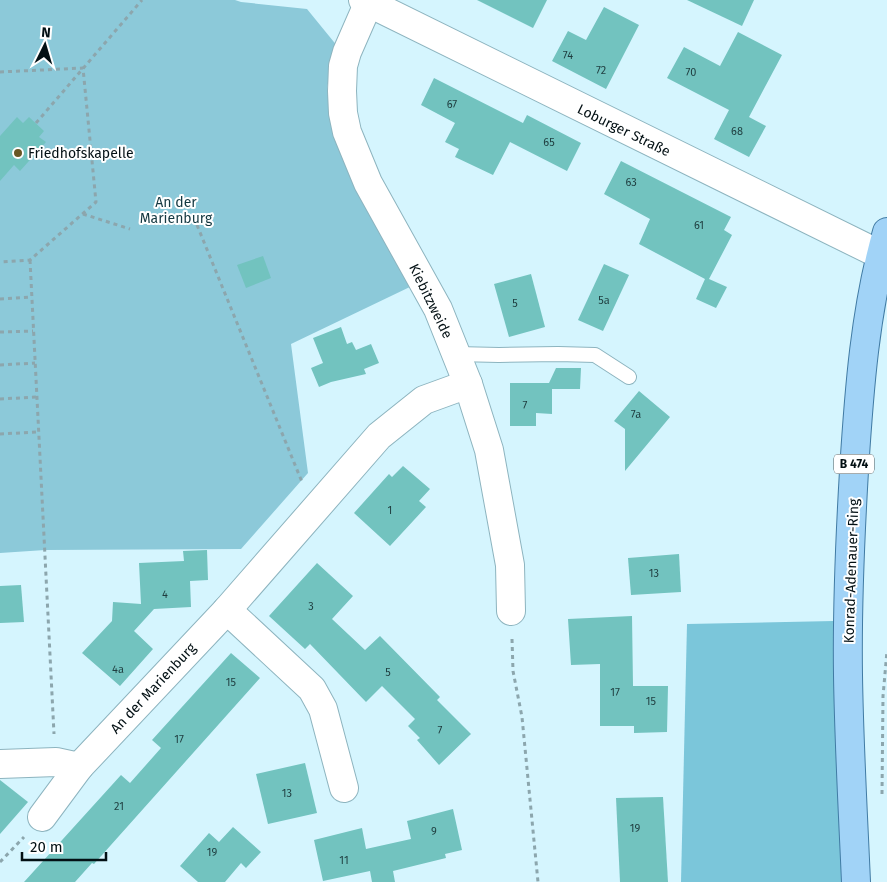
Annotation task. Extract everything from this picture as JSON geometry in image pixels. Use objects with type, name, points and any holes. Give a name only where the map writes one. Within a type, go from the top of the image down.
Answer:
[{"type":"main road","name":"Konrad-Adenauer-Ring","points":[[856,882],[848,675],[852,502],[857,424],[868,321],[885,248]]},
{"type":"street","name":"Loburger Straße","points":[[366,2],[885,248]]},
{"type":"street","name":"Kiebitzweide","points":[[366,2],[343,66],[343,113],[347,132],[368,183],[438,309],[468,384],[489,450],[510,565],[511,611]]},
{"type":"street","name":"An der Marienburg","points":[[42,817],[67,764],[227,610],[379,436],[424,400],[468,384]]},
{"type":"street","points":[[227,610],[312,689],[323,709],[344,788]]},
{"type":"street","points":[[0,764],[67,764]]},
{"type":"lane","points":[[456,354],[595,355],[629,377]]},
{"type":"path","points":[[36,123],[142,0]]},
{"type":"path","points":[[0,72],[83,68]]},
{"type":"path","points":[[0,262],[30,260],[96,202],[83,68]]},
{"type":"path","points":[[83,214],[130,229]]},
{"type":"path","points":[[197,225],[314,509]]},
{"type":"path","points":[[30,260],[38,432],[67,764]]},
{"type":"path","points":[[0,299],[32,297]]},
{"type":"path","points":[[0,332],[33,331]]},
{"type":"path","points":[[0,365],[35,363]]},
{"type":"path","points":[[0,399],[37,397]]},
{"type":"path","points":[[0,434],[38,432]]},
{"type":"path","points":[[511,611],[513,671],[522,717],[538,882]]},
{"type":"path","points":[[882,795],[883,696],[887,652]]},
{"type":"path","points":[[0,862],[42,817]]},
{"type":"green space","name":"An der Marienburg","points":[[0,0],[235,0],[307,9],[338,47],[327,87],[332,129],[359,188],[414,285],[291,344],[308,473],[241,549],[45,550],[0,553]]},
{"type":"shaded area","points":[[834,621],[846,882],[681,882],[687,624]]},
{"type":"building","points":[[477,0],[547,0],[533,28]]},
{"type":"building","points":[[687,0],[754,0],[742,26]]},
{"type":"building","points":[[604,7],[639,25],[606,89],[552,61],[568,31],[586,40]]},
{"type":"building","points":[[738,32],[782,55],[749,117],[766,126],[749,157],[714,139],[729,110],[667,78],[684,47],[720,66]]},
{"type":"building","points":[[434,78],[523,123],[527,115],[581,143],[567,171],[510,142],[493,175],[455,157],[459,149],[445,142],[455,123],[421,105]]},
{"type":"building","name":"Friedhofskapelle","points":[[17,117],[23,123],[29,117],[44,131],[39,137],[46,142],[20,171],[14,165],[0,181],[0,136]]},
{"type":"building","points":[[621,161],[731,217],[724,230],[732,235],[709,279],[727,287],[716,308],[696,299],[705,279],[639,244],[650,219],[604,194]]},
{"type":"building","points":[[263,256],[271,278],[246,288],[237,265]]},
{"type":"building","points":[[604,264],[629,275],[603,331],[578,320]]},
{"type":"building","points":[[531,274],[545,327],[509,337],[494,284]]},
{"type":"building","points":[[341,327],[347,344],[352,342],[356,350],[371,344],[379,363],[364,369],[366,374],[331,382],[319,387],[311,368],[323,363],[313,338]]},
{"type":"building","points":[[556,368],[581,368],[580,389],[552,389],[552,414],[536,413],[536,426],[510,426],[510,383],[549,383]]},
{"type":"building","points":[[639,391],[670,417],[625,471],[625,429],[614,421]]},
{"type":"building","points":[[403,466],[430,489],[419,501],[426,507],[390,546],[354,513],[389,474],[392,477]]},
{"type":"building","points":[[207,550],[208,580],[190,581],[191,607],[154,609],[134,631],[153,649],[120,686],[82,653],[112,621],[113,602],[141,604],[139,563],[184,561],[183,551]]},
{"type":"building","points":[[679,554],[681,592],[631,595],[628,558]]},
{"type":"building","points":[[317,563],[353,596],[332,619],[365,650],[380,636],[440,697],[437,700],[471,734],[439,765],[417,740],[420,738],[408,726],[415,719],[382,686],[366,702],[310,644],[305,649],[269,616]]},
{"type":"building","points":[[21,585],[24,622],[0,623],[0,586]]},
{"type":"building","points":[[632,616],[633,686],[668,686],[667,732],[634,733],[634,726],[600,726],[600,664],[571,665],[568,619]]},
{"type":"building","points":[[231,653],[260,678],[94,864],[92,863],[75,882],[24,882],[121,775],[130,783],[161,748],[152,740]]},
{"type":"building","points":[[305,763],[317,813],[268,824],[256,774]]},
{"type":"building","points":[[0,780],[28,802],[0,834]]},
{"type":"building","points":[[663,797],[668,882],[620,882],[616,798]]},
{"type":"building","points":[[453,809],[462,850],[445,854],[446,858],[393,871],[395,882],[372,882],[370,871],[323,881],[314,840],[362,828],[366,849],[411,839],[407,821]]},
{"type":"building","points":[[233,827],[261,852],[246,868],[241,863],[225,882],[198,882],[180,866],[209,833],[219,842]]},
{"type":"place","name":"Friedhofskapelle","points":[[18,153]]}]
